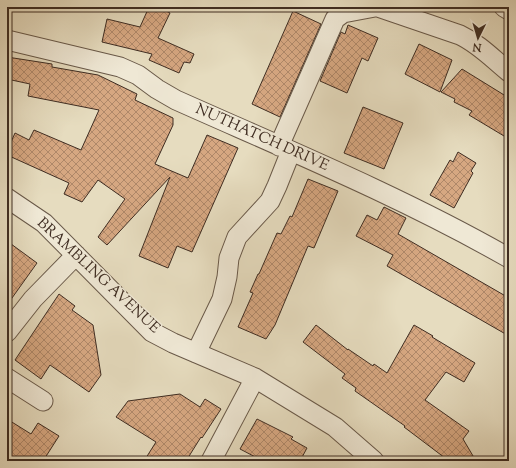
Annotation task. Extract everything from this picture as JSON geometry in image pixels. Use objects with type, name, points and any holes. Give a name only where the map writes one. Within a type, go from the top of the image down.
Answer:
[{"type":"street","points":[[196,353],[222,299],[227,277],[228,258],[237,237],[270,201],[278,186],[285,149],[335,19],[342,10],[377,7],[460,34],[478,44],[509,72]]},
{"type":"street","points":[[504,7],[509,10]]},
{"type":"street","name":"NUTHATCH DRIVE","points":[[7,40],[120,67],[138,74],[157,89],[176,100],[412,207],[473,237],[509,258]]},
{"type":"street","name":"BRAMBLING AVENUE","points":[[7,198],[44,223],[152,332],[196,353],[255,378],[335,427],[374,461]]},
{"type":"street","points":[[7,332],[33,299],[76,255]]},
{"type":"street","points":[[7,378],[43,401]]},
{"type":"street","points":[[210,461],[255,378]]},
{"type":"building","points":[[149,7],[158,7],[170,13],[158,38],[194,54],[190,63],[184,62],[179,73],[149,60],[152,54],[102,42],[107,19],[140,27]]},
{"type":"building","points":[[293,11],[321,24],[280,117],[252,104]]},
{"type":"building","points":[[348,25],[378,38],[368,61],[362,58],[347,93],[320,81],[341,32],[345,34]]},
{"type":"building","points":[[419,44],[452,60],[440,92],[405,74]]},
{"type":"building","points":[[7,57],[52,64],[52,67],[98,75],[137,94],[135,100],[173,118],[173,125],[155,164],[188,178],[207,135],[238,148],[192,252],[177,246],[168,268],[139,256],[170,177],[107,245],[98,237],[125,199],[98,180],[82,202],[64,194],[69,183],[7,155],[7,151],[15,133],[29,140],[34,130],[81,150],[99,110],[28,96],[30,84],[7,79]]},
{"type":"building","points":[[462,69],[509,98],[509,139],[469,115],[472,111],[454,102],[455,99],[441,92]]},
{"type":"building","points":[[363,107],[403,123],[384,169],[344,153]]},
{"type":"building","points":[[458,152],[476,163],[471,171],[473,173],[454,208],[430,195],[450,160],[453,162]]},
{"type":"building","points":[[308,179],[338,191],[314,248],[308,246],[275,325],[266,339],[238,327],[253,293],[250,292],[277,233],[281,234],[290,216],[292,217]]},
{"type":"building","points":[[384,207],[406,218],[398,234],[509,298],[509,336],[387,266],[393,255],[356,236],[367,215],[377,220]]},
{"type":"building","points":[[7,241],[37,263],[7,305]]},
{"type":"building","points":[[59,294],[75,306],[72,310],[93,325],[101,375],[89,392],[50,365],[41,379],[15,360]]},
{"type":"building","points":[[316,325],[348,350],[387,373],[414,325],[475,363],[464,382],[446,372],[425,400],[469,431],[463,439],[476,461],[449,461],[404,427],[405,426],[355,391],[356,388],[342,378],[345,374],[303,342]]},
{"type":"building","points":[[180,394],[200,407],[205,399],[221,409],[186,461],[144,461],[156,442],[116,417],[128,401]]},
{"type":"building","points":[[7,419],[31,434],[38,423],[59,436],[43,461],[7,461]]},
{"type":"building","points":[[257,419],[293,437],[291,439],[307,448],[300,461],[263,461],[240,449]]}]
